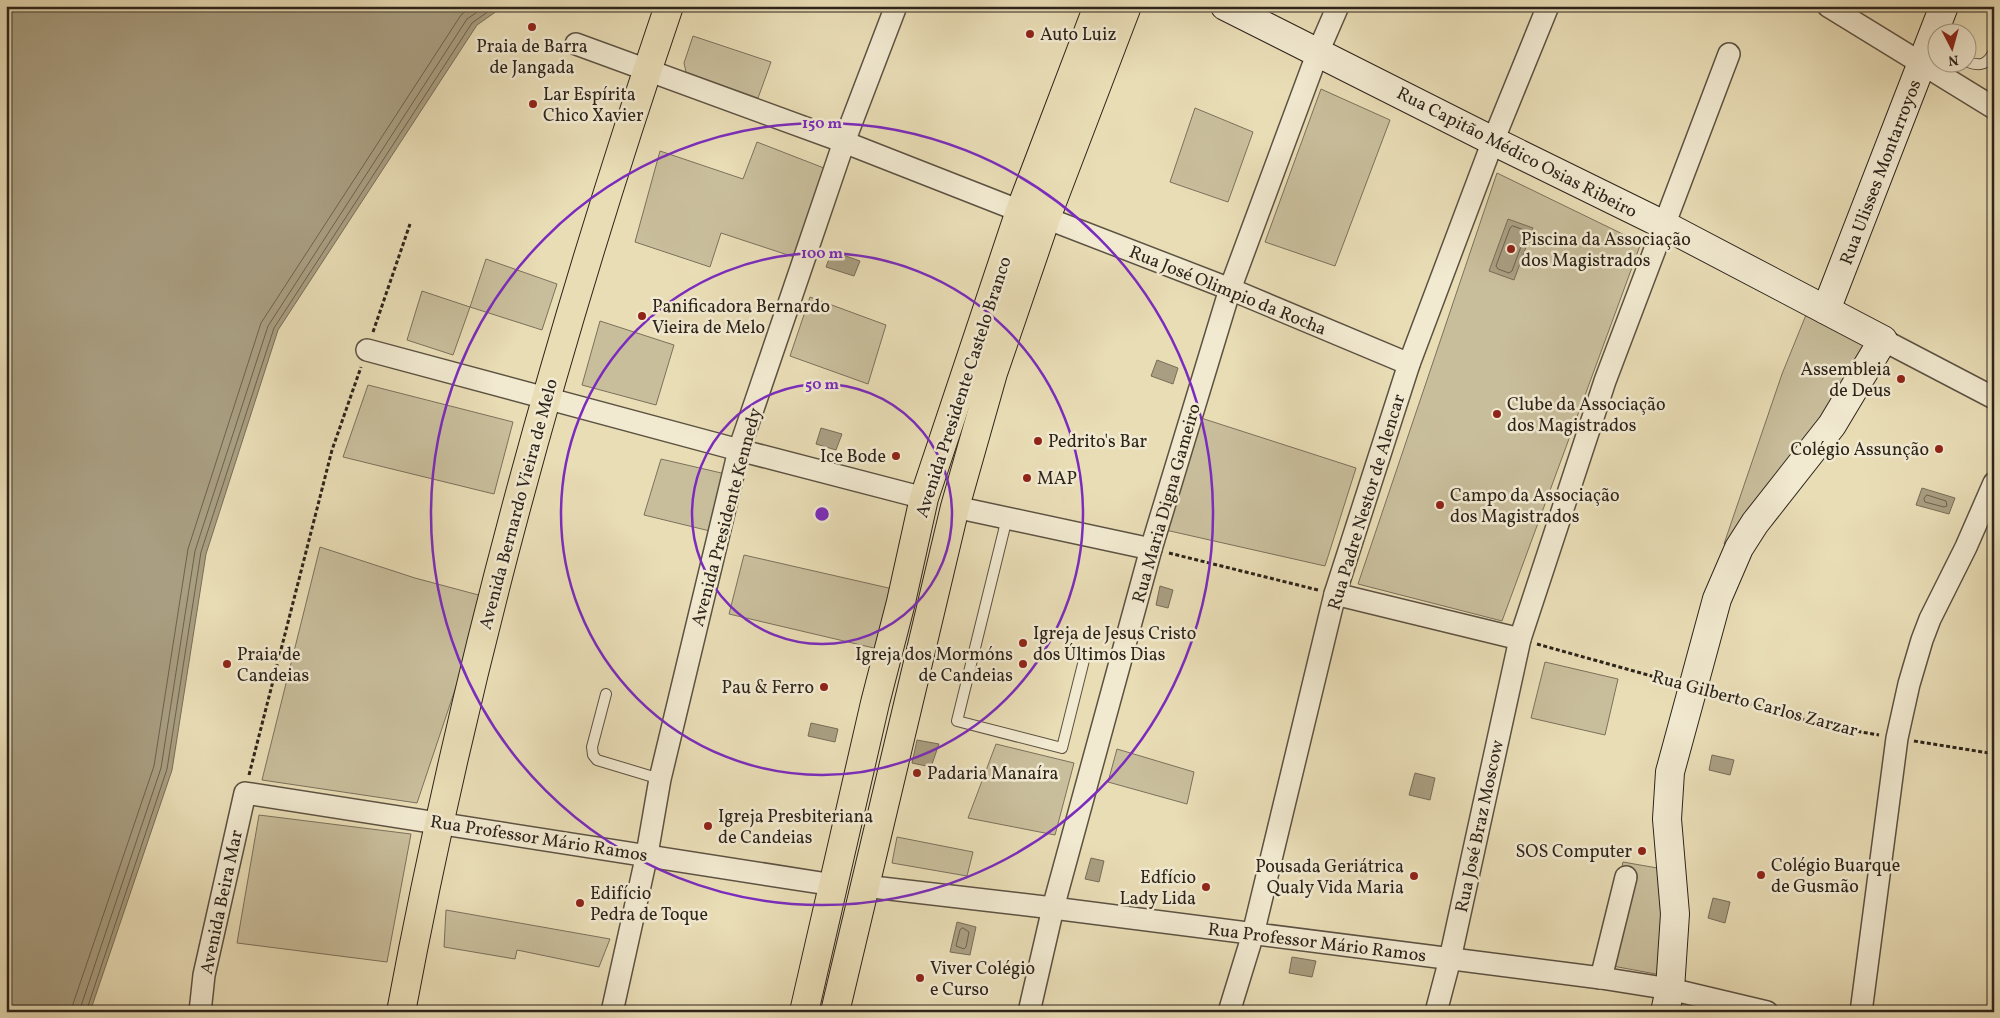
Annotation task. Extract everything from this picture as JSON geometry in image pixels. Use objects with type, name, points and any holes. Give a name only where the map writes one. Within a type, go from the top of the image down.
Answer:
[{"type":"main road","name":"Avenida Bernardo Vieira de Melo","points":[[401,1012],[438,823],[500,567],[578,285],[669,6]]},
{"type":"main road","name":"Avenida Presidente Castelo Branco","points":[[804,1012],[924,498],[1020,211],[1098,6]]},
{"type":"main road","name":"Avenida Presidente Castelo Branco","points":[[835,1012],[955,507],[993,373],[1046,218],[1127,6]]},
{"type":"main road","name":"Rua Capitão Médico Osias Ribeiro","points":[[1225,6],[1493,142],[1664,225],[1883,340]]},
{"type":"main road","name":"Rua Ulisses Montarroyos","points":[[1939,22],[1944,6]]},
{"type":"main road","name":"Rua Ulisses Montarroyos","points":[[1826,310],[1928,55]]},
{"type":"main road","points":[[1667,1000],[1675,914],[1667,835],[1670,772],[1717,599],[1739,548],[1755,522],[1832,425],[1883,340]]},
{"type":"main road","points":[[875,703],[905,711]]},
{"type":"street","name":"Avenida Presidente Kennedy","points":[[612,1012],[647,854],[660,779],[739,450],[844,142],[896,6]]},
{"type":"street","name":"Rua Maria Digna Gameiro","points":[[1029,1012],[1053,908],[1151,549],[1230,289],[1318,52],[1338,6]]},
{"type":"street","name":"Rua Padre Nestor de Alencar","points":[[1230,1012],[1253,934],[1335,594],[1409,364],[1493,142],[1548,6]]},
{"type":"street","points":[[1828,6],[1928,53]]},
{"type":"street","points":[[576,44],[844,142],[1020,211]]},
{"type":"street","name":"Rua José Braz Moscow","points":[[1436,1012],[1450,960],[1520,639],[1605,381],[1729,54]]},
{"type":"street","points":[[1951,72],[1994,108]]},
{"type":"street","name":"Rua José Olimpio da Rocha","points":[[1046,218],[1230,289],[1409,364]]},
{"type":"street","name":"Rua Capitão Médico Osias Ribeiro","points":[[1883,340],[1994,398]]},
{"type":"street","points":[[367,350],[545,399],[924,498]]},
{"type":"street","points":[[1861,1012],[1897,738],[1910,684],[1927,626],[1940,596],[1966,547],[1994,483]]},
{"type":"street","points":[[955,507],[1151,549]]},
{"type":"street","points":[[1335,594],[1520,639]]},
{"type":"street","name":"Rua Professor Mário Ramos","points":[[245,793],[647,854],[834,885]]},
{"type":"street","name":"Avenida Beira Mar","points":[[200,1012],[204,975],[245,793]]},
{"type":"street","points":[[1601,978],[1626,877]]},
{"type":"street","name":"Rua Professor Mário Ramos","points":[[864,886],[1053,908],[1601,978],[1667,1000],[1767,1012]]},
{"type":"lane","points":[[1978,65],[1985,64],[1994,51]]},
{"type":"lane","points":[[1007,518],[957,721],[1062,748],[1085,656]]},
{"type":"lane","points":[[606,694],[592,747],[592,755],[597,760],[660,779]]},
{"type":"path","points":[[245,793],[332,450],[410,224]]},
{"type":"path","points":[[1151,549],[1335,594]]},
{"type":"path","name":"Rua Gilberto Carlos Zarzar","points":[[1520,639],[1826,726],[1989,753],[1994,751]]},
{"type":"shaded area","points":[[693,36],[771,62],[758,98],[686,72],[684,63]]},
{"type":"shaded area","points":[[1321,89],[1390,120],[1335,266],[1265,242]]},
{"type":"shaded area","points":[[1195,108],[1253,132],[1228,202],[1170,182]]},
{"type":"shaded area","points":[[757,142],[829,170],[797,258],[721,233],[710,267],[635,242],[660,151],[743,179]]},
{"type":"shaded area","name":"Clube da Associação dos Magistrados","points":[[1497,173],[1641,243],[1502,621],[1358,584]]},
{"type":"shaded area","points":[[486,259],[557,284],[542,330],[470,307]]},
{"type":"shaded area","points":[[422,291],[470,307],[453,355],[407,340]]},
{"type":"shaded area","points":[[810,297],[886,325],[868,384],[790,356]]},
{"type":"shaded area","points":[[1808,310],[1882,344],[1736,546],[1724,544],[1782,374]]},
{"type":"shaded area","points":[[600,321],[674,345],[656,405],[582,385]]},
{"type":"shaded area","points":[[368,385],[513,422],[494,494],[343,457]]},
{"type":"shaded area","points":[[1201,418],[1356,468],[1325,566],[1161,529]]},
{"type":"shaded area","points":[[661,459],[730,475],[714,532],[644,515]]},
{"type":"shaded area","points":[[320,547],[415,578],[486,597],[417,803],[262,780]]},
{"type":"shaded area","points":[[744,555],[893,589],[878,649],[729,614]]},
{"type":"shaded area","points":[[1545,662],[1618,679],[1605,735],[1531,718]]},
{"type":"shaded area","points":[[996,744],[1074,763],[1055,835],[968,818]]},
{"type":"shaded area","points":[[1117,749],[1194,772],[1187,804],[1108,782]]},
{"type":"shaded area","points":[[259,815],[411,834],[387,962],[237,943]]},
{"type":"shaded area","points":[[897,837],[973,852],[967,876],[892,863]]},
{"type":"shaded area","points":[[1623,862],[1663,869],[1661,975],[1602,964]]},
{"type":"shaded area","points":[[446,910],[610,939],[599,967],[517,950],[515,959],[444,947]]},
{"type":"water","points":[[6,6],[504,6],[477,25],[278,330],[206,554],[172,770],[90,1012],[6,1012]]},
{"type":"water","name":"Piscina da Associação dos Magistrados","points":[[1508,219],[1533,228],[1514,280],[1489,271]]},
{"type":"water","points":[[832,251],[860,261],[854,276],[826,267]]},
{"type":"water","points":[[1157,360],[1178,368],[1173,384],[1151,376]]},
{"type":"water","points":[[821,428],[842,434],[836,450],[816,444]]},
{"type":"water","points":[[1922,488],[1955,498],[1949,514],[1916,505]]},
{"type":"water","points":[[1160,586],[1173,590],[1168,608],[1156,605]]},
{"type":"water","points":[[811,723],[838,729],[835,742],[808,736]]},
{"type":"water","points":[[917,740],[939,744],[931,767],[912,763]]},
{"type":"water","points":[[1712,755],[1734,760],[1730,775],[1709,770]]},
{"type":"water","points":[[1415,773],[1435,778],[1430,800],[1409,795]]},
{"type":"water","points":[[1091,858],[1104,861],[1099,882],[1085,879]]},
{"type":"water","points":[[1713,898],[1730,902],[1725,923],[1708,918]]},
{"type":"water","points":[[957,922],[976,927],[970,955],[950,952]]},
{"type":"water","points":[[1292,957],[1316,961],[1312,977],[1289,973]]},
{"type":"place","name":"Praia de Barra de Jangada","points":[[532,27]]},
{"type":"place","name":"Auto Luiz","points":[[1030,34]]},
{"type":"place","name":"Lar Espírita Chico Xavier","points":[[533,104]]},
{"type":"place","name":"Piscina da Associação dos Magistrados","points":[[1511,249]]},
{"type":"place","name":"Panificadora Bernardo Vieira de Melo","points":[[642,316]]},
{"type":"place","name":"Assembleia de Deus","points":[[1901,379]]},
{"type":"place","name":"Clube da Associação dos Magistrados","points":[[1497,414]]},
{"type":"place","name":"Pedrito's Bar","points":[[1038,441]]},
{"type":"place","name":"Colégio Assunção","points":[[1939,449]]},
{"type":"place","name":"Ice Bode","points":[[896,456]]},
{"type":"place","name":"MAP","points":[[1027,478]]},
{"type":"place","name":"Campo da Associação dos Magistrados","points":[[1440,505]]},
{"type":"place","name":"Igreja de Jesus Cristo dos Últimos Dias","points":[[1023,643]]},
{"type":"place","name":"Praia de Candeias","points":[[227,664]]},
{"type":"place","name":"Igreja dos Mormóns de Candeias","points":[[1023,664]]},
{"type":"place","name":"Pau & Ferro","points":[[824,687]]},
{"type":"place","name":"Padaria Manaíra","points":[[917,773]]},
{"type":"place","name":"Igreja Presbiteriana de Candeias","points":[[708,826]]},
{"type":"place","name":"SOS Computer","points":[[1642,851]]},
{"type":"place","name":"Colégio Buarque de Gusmão","points":[[1761,875]]},
{"type":"place","name":"Pousada Geriátrica Qualy Vida Maria","points":[[1414,876]]},
{"type":"place","name":"Edfício Lady Lida","points":[[1206,887]]},
{"type":"place","name":"Edifício Pedra de Toque","points":[[580,903]]},
{"type":"place","name":"Viver Colégio e Curso","points":[[920,978]]}]
